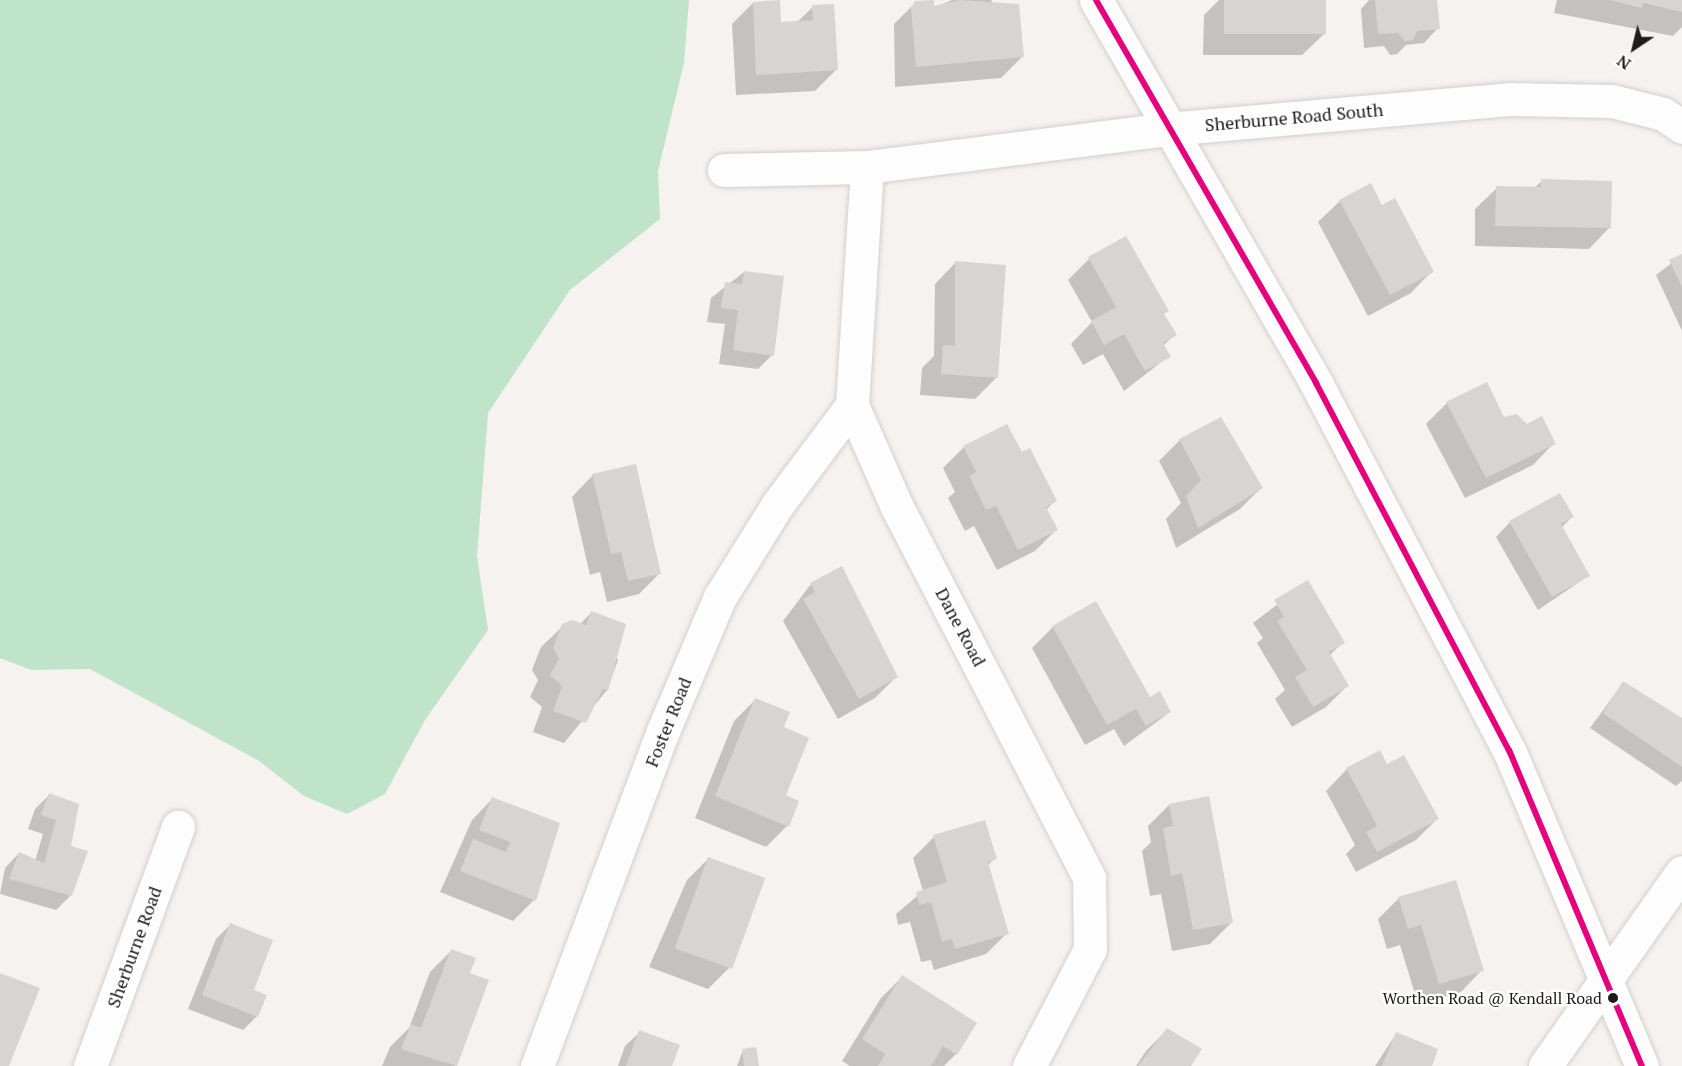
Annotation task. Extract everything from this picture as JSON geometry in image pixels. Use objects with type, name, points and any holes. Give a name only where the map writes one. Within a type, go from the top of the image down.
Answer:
[{"type":"street","points":[[1096,0],[1167,129],[1317,384],[1509,750],[1642,1066]]},
{"type":"street","name":"Sherburne Road South","points":[[724,170],[867,167],[1167,129],[1509,99],[1612,101],[1663,114],[1682,127]]},
{"type":"street","name":"Dane Road","points":[[867,167],[852,405],[897,507],[1089,878],[1090,949],[1029,1066]]},
{"type":"street","name":"Foster Road","points":[[537,1066],[663,731],[720,597],[778,504],[852,405]]},
{"type":"street","name":"Sherburne Road","points":[[90,1066],[178,827]]},
{"type":"street","points":[[1545,1066],[1682,872]]},
{"type":"green space","points":[[0,0],[689,0],[684,63],[658,171],[660,219],[570,290],[488,413],[477,556],[488,630],[425,720],[385,794],[347,814],[304,796],[259,761],[90,669],[31,670],[0,658]]},
{"type":"building","points":[[780,0],[781,22],[813,20],[812,5],[834,4],[838,70],[756,75],[753,2]]},
{"type":"building","points":[[934,0],[934,6],[960,0],[1019,4],[1024,57],[916,67],[911,8],[915,1]]},
{"type":"building","points":[[1224,0],[1326,0],[1326,34],[1224,34]]},
{"type":"building","points":[[1375,0],[1437,0],[1440,29],[1417,31],[1413,40],[1405,41],[1398,33],[1378,34]]},
{"type":"building","points":[[1610,0],[1682,0],[1682,12],[1643,3],[1642,8]]},
{"type":"building","points":[[1541,179],[1612,181],[1611,228],[1495,226],[1496,186],[1541,187]]},
{"type":"building","points":[[1371,183],[1382,205],[1395,198],[1434,272],[1390,295],[1339,200]]},
{"type":"building","points":[[1126,236],[1169,311],[1164,314],[1177,335],[1163,343],[1171,357],[1145,371],[1124,334],[1104,345],[1091,321],[1116,307],[1088,257]]},
{"type":"building","points":[[1682,254],[1682,287],[1669,260]]},
{"type":"building","points":[[955,261],[1006,265],[998,378],[941,374],[943,345],[955,346]]},
{"type":"building","points":[[744,271],[784,276],[774,356],[733,350],[738,310],[721,308],[725,282],[742,284]]},
{"type":"building","points":[[1487,382],[1504,417],[1517,414],[1527,424],[1542,416],[1556,444],[1486,478],[1446,402]]},
{"type":"building","points":[[1221,417],[1263,488],[1198,528],[1186,496],[1201,480],[1179,439]]},
{"type":"building","points":[[1007,424],[1022,452],[1030,448],[1057,501],[1046,507],[1058,530],[1018,550],[996,506],[986,510],[969,476],[976,472],[963,446]]},
{"type":"building","points":[[636,464],[661,574],[628,581],[621,552],[611,554],[592,474]]},
{"type":"building","points":[[1560,493],[1574,517],[1561,524],[1590,576],[1552,597],[1509,521]]},
{"type":"building","points":[[842,566],[898,677],[859,699],[803,599],[815,592],[810,583]]},
{"type":"building","points":[[1308,580],[1345,643],[1329,652],[1349,686],[1313,707],[1295,677],[1307,670],[1277,621],[1284,617],[1274,600]]},
{"type":"building","points":[[1096,601],[1150,697],[1160,691],[1171,712],[1146,726],[1136,709],[1107,725],[1052,626]]},
{"type":"building","points":[[591,611],[626,624],[608,691],[603,689],[586,723],[553,711],[562,686],[550,675],[559,658],[553,648],[562,624],[572,620],[586,625]]},
{"type":"building","points":[[1623,681],[1682,718],[1682,767],[1603,713]]},
{"type":"building","points":[[755,698],[790,712],[784,727],[809,738],[786,795],[799,801],[789,827],[715,796]]},
{"type":"building","points":[[1380,750],[1387,764],[1404,755],[1439,819],[1377,852],[1366,832],[1377,826],[1346,768]]},
{"type":"building","points":[[49,793],[79,804],[71,846],[88,851],[72,896],[9,879],[19,852],[44,863],[56,820],[41,815]]},
{"type":"building","points":[[1209,796],[1233,923],[1193,930],[1182,873],[1171,876],[1163,828],[1173,826],[1169,804]]},
{"type":"building","points":[[492,797],[560,823],[536,901],[460,871],[473,839],[506,852],[510,842],[479,830]]},
{"type":"building","points":[[985,820],[997,859],[988,862],[1009,934],[955,949],[952,939],[942,942],[931,902],[919,905],[916,892],[947,882],[933,835]]},
{"type":"building","points":[[708,857],[765,878],[732,969],[675,948]]},
{"type":"building","points":[[1456,880],[1484,971],[1439,984],[1421,925],[1408,929],[1398,897]]},
{"type":"building","points":[[230,923],[273,940],[254,990],[267,995],[258,1017],[202,995]]},
{"type":"building","points":[[451,949],[476,958],[470,973],[489,980],[457,1066],[401,1049],[411,1024],[421,1028]]},
{"type":"building","points":[[0,973],[40,988],[9,1066],[0,1066]]},
{"type":"building","points":[[902,975],[977,1023],[957,1055],[943,1046],[931,1066],[878,1066],[885,1054],[862,1039]]},
{"type":"building","points":[[1167,1028],[1202,1049],[1191,1066],[1138,1066]]},
{"type":"building","points":[[639,1030],[680,1045],[672,1066],[626,1066]]},
{"type":"building","points":[[1396,1032],[1438,1049],[1432,1066],[1382,1066]]},
{"type":"building","points":[[756,1047],[759,1066],[744,1066],[742,1049]]},
{"type":"transit line","points":[[1096,0],[1316,383],[1509,750],[1642,1066]]},
{"type":"place","name":"Worthen Road @ Kendall Road","points":[[1613,998]]}]
